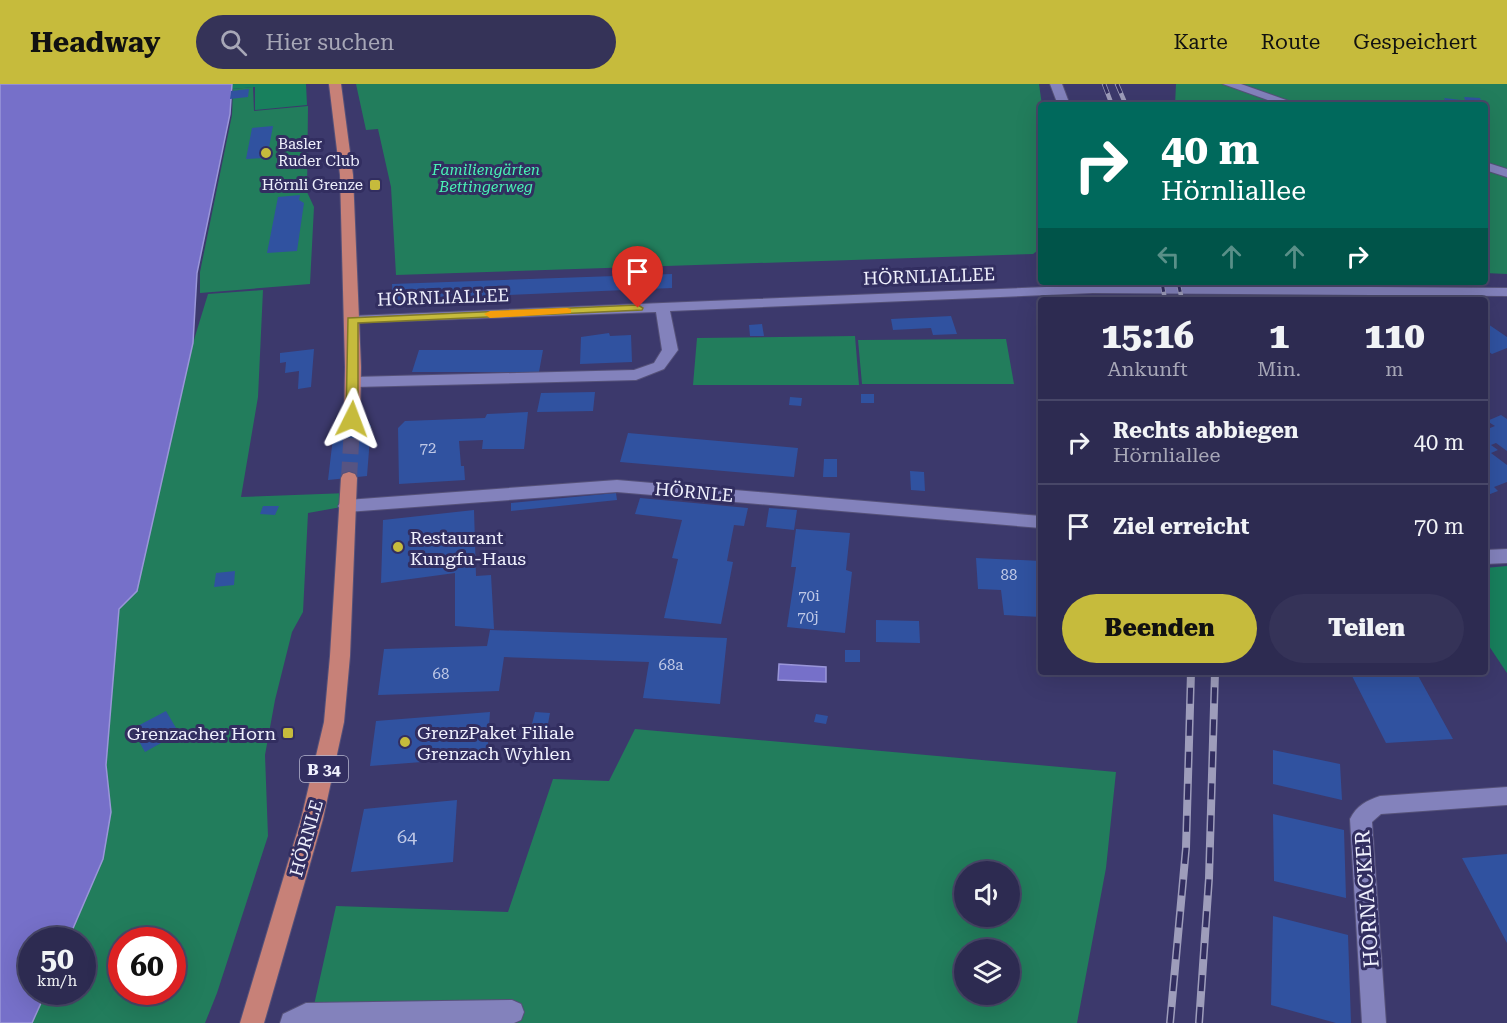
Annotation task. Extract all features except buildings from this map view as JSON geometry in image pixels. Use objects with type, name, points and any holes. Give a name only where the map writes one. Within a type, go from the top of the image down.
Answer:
[{"type":"main road","points":[[335,84],[344,139],[354,387],[352,428]]},
{"type":"main road","name":"HÖRNLE","points":[[252,1023],[312,819],[334,722],[340,656],[349,478]]},
{"type":"street","points":[[1056,84],[1063,102]]},
{"type":"street","points":[[1229,84],[1285,102]]},
{"type":"street","points":[[1488,167],[1507,173]]},
{"type":"street","name":"HÖRNLIALLEE","points":[[352,320],[1092,286],[1507,292]]},
{"type":"street","points":[[354,387],[636,375],[659,366],[670,350],[662,307]]},
{"type":"street","name":"HÖRNLE","points":[[347,506],[617,486],[1038,522]]},
{"type":"street","points":[[1488,557],[1507,556]]},
{"type":"street","name":"HORNACKER","points":[[1374,1023],[1361,819],[1370,809],[1380,805],[1507,796]]},
{"type":"street","points":[[292,1023],[306,1015],[512,1012]]},
{"type":"green space","points":[[232,84],[306,84],[307,105],[255,110],[255,87],[232,89]]},
{"type":"green space","name":"Familiengärten Bettingerweg","points":[[356,84],[1039,84],[1042,102],[1038,102],[1038,250],[1033,254],[396,275],[391,187],[378,129],[366,130]]},
{"type":"green space","points":[[1176,84],[1507,84],[1507,274],[1488,273],[1488,102],[1175,102]]},
{"type":"green space","name":"Basler Ruder Club","points":[[253,87],[254,111],[308,106],[307,192],[314,207],[310,284],[200,293],[200,272],[232,115],[233,89]]},
{"type":"green space","points":[[263,290],[258,397],[241,497],[348,493],[347,506],[308,513],[303,612],[292,632],[275,700],[265,755],[268,836],[205,1023],[32,1023],[40,1005],[96,1005],[96,927],[74,927],[103,859],[111,812],[106,765],[119,609],[137,591],[193,343],[208,294]]},
{"type":"green space","points":[[855,336],[859,385],[693,385],[697,338]]},
{"type":"green space","points":[[1006,339],[1014,384],[862,384],[858,340]]},
{"type":"green space","points":[[1507,566],[1507,673],[1488,644],[1488,568]]},
{"type":"green space","points":[[635,729],[1116,772],[1106,868],[1077,1023],[310,1023],[336,906],[508,912],[553,779],[609,781]]},
{"type":"shaded area","points":[[0,84],[232,84],[230,114],[197,273],[193,343],[137,591],[119,609],[106,765],[111,812],[103,859],[74,927],[18,927],[18,1005],[40,1005],[32,1023],[0,1023]]},
{"type":"shaded area","points":[[779,664],[826,667],[826,682],[778,680]]},
{"type":"tunnel","points":[[349,478],[352,427]]},
{"type":"railway","points":[[1104,84],[1111,102]]},
{"type":"railway","points":[[1117,84],[1125,102]]},
{"type":"railway","points":[[1162,285],[1164,297]]},
{"type":"railway","points":[[1179,285],[1181,297]]},
{"type":"railway","points":[[1170,1023],[1186,848],[1191,675]]},
{"type":"railway","points":[[1199,1023],[1209,878],[1215,675]]},
{"type":"slow traffic","points":[[490,314],[567,311]]},
{"type":"place","name":"Basler Ruder Club","points":[[266,153]]},
{"type":"place","name":"Hörnli Grenze","points":[[375,185]]},
{"type":"place","name":"Restaurant Kungfu-Haus","points":[[398,547]]},
{"type":"place","name":"Grenzacher Horn","points":[[288,733]]},
{"type":"place","name":"GrenzPaket Filiale Grenzach Wyhlen","points":[[405,742]]},
{"type":"route","points":[[352,419],[354,382],[352,320],[638,308]]}]
